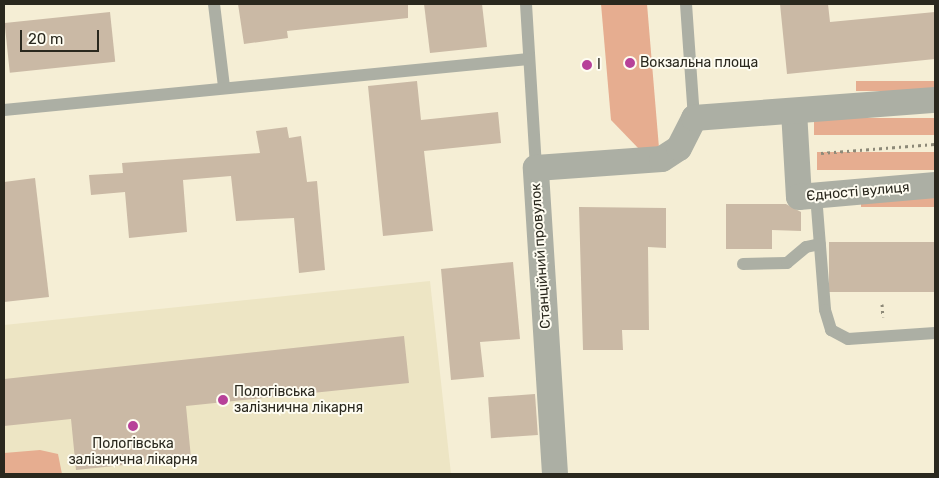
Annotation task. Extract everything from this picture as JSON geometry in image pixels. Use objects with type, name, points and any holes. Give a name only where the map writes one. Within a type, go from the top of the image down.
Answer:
[{"type":"street","points":[[694,118],[935,100]]},
{"type":"street","name":"Єдності вулиця","points":[[794,111],[799,197],[935,185]]},
{"type":"street","name":"Станційний провулок","points":[[555,474],[536,168],[662,159],[678,148],[694,118]]},
{"type":"lane","points":[[214,4],[224,87]]},
{"type":"lane","points":[[526,4],[536,168]]},
{"type":"lane","points":[[686,4],[694,118]]},
{"type":"lane","points":[[4,110],[224,87],[529,59]]},
{"type":"lane","points":[[816,195],[825,310],[831,330],[848,339],[935,333]]},
{"type":"lane","points":[[743,264],[787,263],[806,246],[820,244]]},
{"type":"path","points":[[796,155],[935,144]]},
{"type":"shaded area","points":[[601,4],[647,4],[659,148],[640,150],[611,120]]},
{"type":"shaded area","points":[[856,81],[935,81],[935,91],[856,91]]},
{"type":"shaded area","points":[[814,118],[935,118],[935,135],[814,135]]},
{"type":"shaded area","points":[[817,152],[935,152],[935,170],[817,170]]},
{"type":"shaded area","points":[[861,196],[935,196],[935,207],[861,207]]},
{"type":"shaded area","name":"Пологівська залізнична лікарня","points":[[430,281],[451,474],[4,474],[4,325]]},
{"type":"shaded area","points":[[40,450],[58,454],[62,474],[4,474],[4,453]]},
{"type":"building","points":[[238,4],[408,4],[408,18],[287,31],[288,38],[244,44]]},
{"type":"building","points":[[424,4],[482,4],[487,47],[430,53]]},
{"type":"building","points":[[780,4],[828,4],[830,22],[935,12],[935,59],[787,74]]},
{"type":"building","points":[[110,12],[115,62],[10,73],[5,23]]},
{"type":"building","points":[[417,81],[421,120],[498,112],[501,143],[424,151],[433,231],[383,236],[368,86]]},
{"type":"building","points":[[287,127],[289,138],[301,136],[307,182],[317,181],[325,270],[299,273],[294,218],[236,221],[231,176],[183,180],[187,232],[129,238],[125,192],[91,195],[89,175],[123,173],[122,163],[260,153],[256,131]]},
{"type":"building","points":[[35,178],[49,297],[4,302],[4,182]]},
{"type":"building","points":[[726,204],[786,204],[801,212],[801,231],[772,230],[772,249],[726,249]]},
{"type":"building","points":[[579,207],[666,208],[666,248],[648,247],[649,330],[622,330],[623,350],[583,350]]},
{"type":"building","points":[[829,242],[935,242],[935,292],[829,292]]},
{"type":"building","points":[[513,262],[520,339],[480,342],[484,377],[451,380],[441,269]]},
{"type":"building","points":[[404,336],[409,383],[186,406],[191,458],[76,470],[71,419],[4,426],[4,379]]},
{"type":"building","points":[[535,394],[538,435],[491,438],[488,397]]},
{"type":"place","name":"Вокзальна площа","points":[[630,63]]},
{"type":"place","name":"І","points":[[587,65]]},
{"type":"place","name":"Пологівська залізнична лікарня","points":[[223,400]]},
{"type":"place","name":"Пологiвська залiзнична лiкарня","points":[[133,426]]}]
